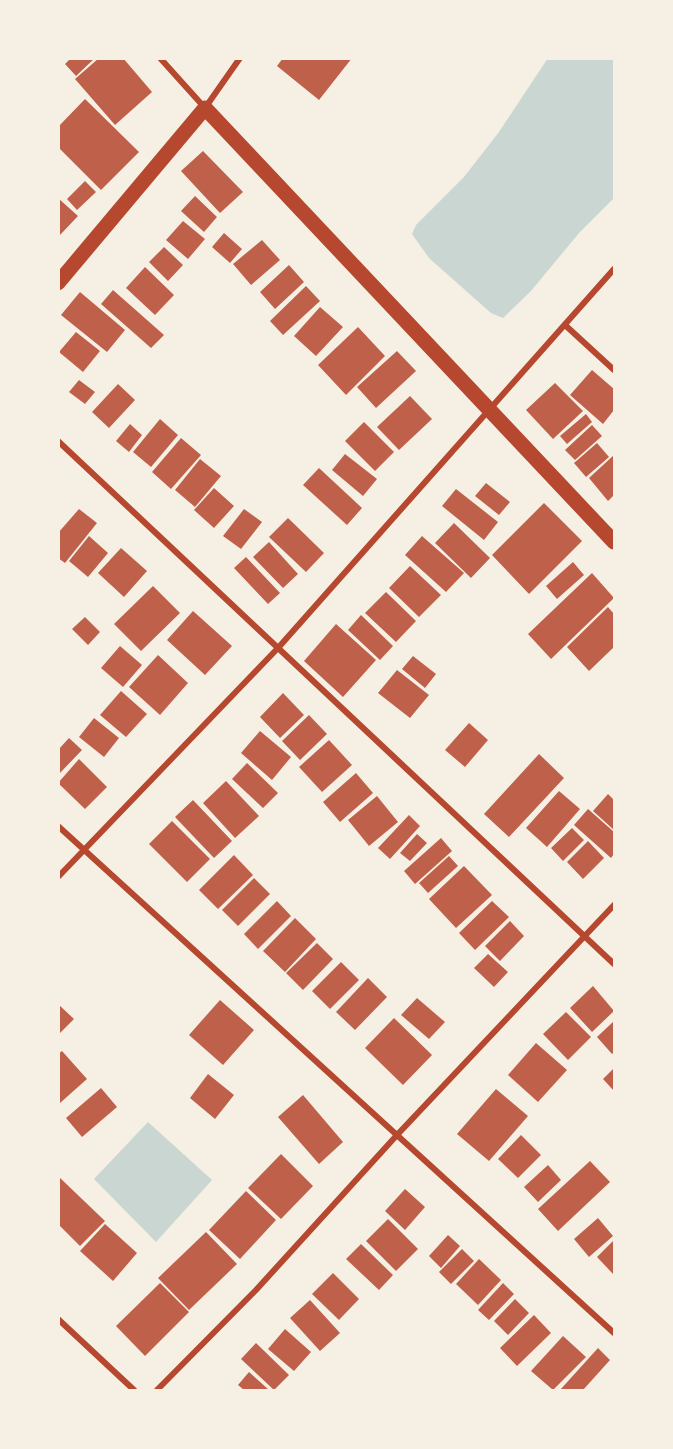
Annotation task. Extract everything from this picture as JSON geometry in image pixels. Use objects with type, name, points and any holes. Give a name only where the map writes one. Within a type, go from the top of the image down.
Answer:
[{"type":"main road","points":[[58,283],[205,108],[615,542]]},
{"type":"street","points":[[160,58],[205,108],[240,58]]},
{"type":"street","points":[[58,877],[278,648],[615,269]]},
{"type":"street","points":[[565,325],[615,370]]},
{"type":"street","points":[[58,441],[615,964]]},
{"type":"street","points":[[58,826],[615,1333]]},
{"type":"street","points":[[157,1390],[256,1290],[397,1135],[615,905]]},
{"type":"street","points":[[58,1319],[134,1390]]},
{"type":"shaded area","points":[[548,58],[614,59],[614,198],[579,233],[531,291],[503,318],[491,313],[429,258],[412,234],[416,225],[464,177],[499,132]]},
{"type":"shaded area","points":[[148,1122],[212,1180],[156,1242],[94,1179]]},
{"type":"building","points":[[71,58],[95,58],[76,76],[65,64]]},
{"type":"building","points":[[99,58],[123,58],[152,92],[115,125],[75,79]]},
{"type":"building","points":[[283,58],[352,58],[319,100],[277,66]]},
{"type":"building","points":[[85,99],[139,152],[101,190],[58,147],[58,127]]},
{"type":"building","points":[[203,151],[243,192],[220,213],[181,171]]},
{"type":"building","points":[[85,181],[96,192],[77,210],[67,199]]},
{"type":"building","points":[[195,196],[217,217],[204,232],[181,211]]},
{"type":"building","points":[[58,198],[78,216],[60,235],[58,234]]},
{"type":"building","points":[[183,221],[205,239],[188,259],[166,240]]},
{"type":"building","points":[[224,233],[242,249],[230,263],[212,247]]},
{"type":"building","points":[[262,240],[280,260],[251,285],[233,264]]},
{"type":"building","points":[[164,247],[183,265],[168,281],[149,262]]},
{"type":"building","points":[[289,265],[304,282],[275,309],[260,292]]},
{"type":"building","points":[[145,267],[174,295],[155,315],[126,288]]},
{"type":"building","points":[[306,286],[320,301],[283,335],[270,321]]},
{"type":"building","points":[[113,290],[164,335],[151,348],[101,304]]},
{"type":"building","points":[[80,292],[125,330],[107,352],[61,315]]},
{"type":"building","points":[[320,307],[343,327],[316,356],[294,336]]},
{"type":"building","points":[[358,327],[385,356],[346,395],[318,365]]},
{"type":"building","points":[[76,332],[100,351],[83,372],[59,352]]},
{"type":"building","points":[[397,351],[416,371],[376,408],[357,387]]},
{"type":"building","points":[[592,370],[614,389],[614,410],[603,424],[570,395]]},
{"type":"building","points":[[79,380],[95,392],[85,404],[69,392]]},
{"type":"building","points":[[555,383],[583,411],[553,439],[526,410]]},
{"type":"building","points":[[118,384],[135,400],[109,428],[92,412]]},
{"type":"building","points":[[410,396],[432,419],[399,450],[377,427]]},
{"type":"building","points":[[586,414],[592,422],[567,444],[560,436]]},
{"type":"building","points":[[160,419],[178,435],[151,467],[133,452]]},
{"type":"building","points":[[364,422],[394,452],[375,471],[345,441]]},
{"type":"building","points":[[130,424],[142,435],[129,452],[116,441]]},
{"type":"building","points":[[592,425],[602,436],[575,460],[565,450]]},
{"type":"building","points":[[181,438],[201,455],[171,489],[152,472]]},
{"type":"building","points":[[597,443],[609,457],[586,477],[574,463]]},
{"type":"building","points":[[345,454],[377,479],[363,496],[332,470]]},
{"type":"building","points":[[614,455],[614,495],[608,501],[589,478]]},
{"type":"building","points":[[200,459],[221,476],[195,507],[175,490]]},
{"type":"building","points":[[319,468],[362,508],[347,525],[303,485]]},
{"type":"building","points":[[486,483],[510,502],[499,515],[475,496]]},
{"type":"building","points":[[214,488],[234,506],[214,528],[194,510]]},
{"type":"building","points":[[456,489],[498,522],[484,540],[442,506]]},
{"type":"building","points":[[544,503],[582,541],[529,594],[492,555]]},
{"type":"building","points":[[79,509],[97,523],[65,563],[58,558],[58,533]]},
{"type":"building","points":[[244,509],[262,522],[241,549],[223,536]]},
{"type":"building","points":[[288,518],[324,553],[306,572],[269,537]]},
{"type":"building","points":[[454,523],[490,558],[471,578],[435,543]]},
{"type":"building","points":[[89,536],[108,553],[88,577],[69,561]]},
{"type":"building","points":[[422,536],[464,573],[446,592],[405,555]]},
{"type":"building","points":[[269,542],[298,574],[283,588],[253,557]]},
{"type":"building","points":[[121,548],[147,571],[124,597],[98,573]]},
{"type":"building","points":[[246,557],[280,593],[268,604],[234,568]]},
{"type":"building","points":[[573,562],[584,575],[557,599],[546,586]]},
{"type":"building","points":[[410,566],[441,595],[419,617],[389,588]]},
{"type":"building","points":[[592,573],[614,598],[551,659],[528,634]]},
{"type":"building","points":[[153,586],[180,613],[141,651],[114,624]]},
{"type":"building","points":[[386,592],[416,621],[396,642],[365,613]]},
{"type":"building","points":[[608,607],[614,614],[614,647],[589,671],[567,647]]},
{"type":"building","points":[[193,611],[232,646],[205,675],[167,640]]},
{"type":"building","points":[[361,615],[393,646],[380,660],[348,630]]},
{"type":"building","points":[[85,617],[100,632],[88,645],[72,629]]},
{"type":"building","points":[[336,624],[376,660],[343,697],[304,661]]},
{"type":"building","points":[[120,646],[142,665],[123,687],[101,668]]},
{"type":"building","points":[[158,655],[188,683],[160,715],[129,687]]},
{"type":"building","points":[[413,656],[436,674],[425,688],[402,669]]},
{"type":"building","points":[[397,670],[429,695],[410,718],[378,693]]},
{"type":"building","points":[[121,691],[147,714],[126,737],[100,715]]},
{"type":"building","points":[[283,693],[304,715],[280,738],[260,717]]},
{"type":"building","points":[[309,715],[327,734],[300,760],[282,741]]},
{"type":"building","points":[[94,718],[119,738],[104,757],[79,737]]},
{"type":"building","points":[[469,723],[488,740],[465,767],[445,750]]},
{"type":"building","points":[[260,731],[291,757],[272,780],[241,753]]},
{"type":"building","points":[[69,738],[82,750],[58,775],[58,750]]},
{"type":"building","points":[[329,740],[352,765],[322,792],[299,767]]},
{"type":"building","points":[[539,754],[564,778],[509,837],[484,814]]},
{"type":"building","points":[[79,759],[107,787],[85,809],[58,783]]},
{"type":"building","points":[[247,763],[278,793],[263,808],[232,779]]},
{"type":"building","points":[[356,773],[373,793],[340,822],[323,802]]},
{"type":"building","points":[[226,781],[259,816],[235,838],[203,803]]},
{"type":"building","points":[[559,791],[580,809],[547,847],[526,828]]},
{"type":"building","points":[[608,794],[614,800],[614,830],[593,811]]},
{"type":"building","points":[[377,796],[398,822],[369,846],[348,820]]},
{"type":"building","points":[[193,800],[232,841],[214,858],[175,817]]},
{"type":"building","points":[[588,809],[614,832],[614,854],[611,858],[574,825]]},
{"type":"building","points":[[409,815],[420,826],[390,859],[378,848]]},
{"type":"building","points":[[172,821],[210,859],[187,882],[149,844]]},
{"type":"building","points":[[572,828],[584,840],[563,861],[551,848]]},
{"type":"building","points":[[417,834],[427,843],[410,861],[400,853]]},
{"type":"building","points":[[441,838],[452,851],[415,884],[404,871]]},
{"type":"building","points":[[588,841],[604,858],[583,879],[567,862]]},
{"type":"building","points":[[234,855],[253,875],[218,909],[199,890]]},
{"type":"building","points":[[449,856],[458,866],[428,893],[419,883]]},
{"type":"building","points":[[464,866],[492,895],[456,928],[429,899]]},
{"type":"building","points":[[254,878],[270,894],[238,926],[222,910]]},
{"type":"building","points":[[277,901],[291,916],[258,949],[244,934]]},
{"type":"building","points":[[492,901],[509,917],[475,950],[459,933]]},
{"type":"building","points":[[295,918],[316,939],[285,972],[263,951]]},
{"type":"building","points":[[510,921],[524,936],[500,961],[485,946]]},
{"type":"building","points":[[317,943],[333,959],[303,990],[286,973]]},
{"type":"building","points":[[488,954],[508,972],[494,987],[474,968]]},
{"type":"building","points":[[341,962],[359,980],[330,1009],[312,991]]},
{"type":"building","points":[[368,978],[387,997],[355,1030],[336,1012]]},
{"type":"building","points":[[593,986],[614,1011],[592,1032],[570,1008]]},
{"type":"building","points":[[417,998],[445,1022],[429,1039],[401,1015]]},
{"type":"building","points":[[220,1000],[254,1030],[223,1065],[189,1035]]},
{"type":"building","points":[[58,1004],[74,1019],[58,1035]]},
{"type":"building","points":[[566,1012],[591,1037],[568,1060],[543,1034]]},
{"type":"building","points":[[394,1018],[432,1055],[403,1085],[365,1048]]},
{"type":"building","points":[[614,1021],[614,1052],[612,1054],[597,1037]]},
{"type":"building","points":[[536,1043],[567,1070],[538,1102],[508,1075]]},
{"type":"building","points":[[62,1051],[87,1079],[60,1103],[58,1054]]},
{"type":"building","points":[[614,1068],[614,1091],[603,1079]]},
{"type":"building","points":[[208,1074],[234,1095],[215,1119],[190,1098]]},
{"type":"building","points":[[101,1088],[117,1107],[82,1137],[66,1118]]},
{"type":"building","points":[[496,1089],[528,1116],[489,1161],[457,1134]]},
{"type":"building","points":[[303,1095],[343,1142],[319,1164],[278,1117]]},
{"type":"building","points":[[521,1135],[541,1155],[518,1178],[498,1159]]},
{"type":"building","points":[[281,1154],[313,1186],[281,1219],[248,1188]]},
{"type":"building","points":[[590,1161],[610,1182],[558,1231],[538,1209]]},
{"type":"building","points":[[548,1165],[561,1180],[538,1202],[524,1187]]},
{"type":"building","points":[[58,1176],[105,1221],[80,1246],[58,1224]]},
{"type":"building","points":[[405,1189],[425,1207],[405,1230],[385,1211]]},
{"type":"building","points":[[246,1191],[276,1220],[240,1259],[209,1230]]},
{"type":"building","points":[[598,1218],[613,1236],[589,1257],[574,1239]]},
{"type":"building","points":[[388,1219],[418,1249],[396,1271],[366,1241]]},
{"type":"building","points":[[105,1224],[137,1253],[113,1281],[80,1251]]},
{"type":"building","points":[[206,1232],[237,1264],[189,1310],[158,1278]]},
{"type":"building","points":[[448,1235],[460,1246],[441,1268],[429,1256]]},
{"type":"building","points":[[614,1240],[614,1275],[597,1257]]},
{"type":"building","points":[[361,1244],[393,1275],[379,1290],[346,1259]]},
{"type":"building","points":[[462,1249],[474,1261],[451,1284],[439,1272]]},
{"type":"building","points":[[479,1259],[501,1280],[478,1305],[456,1284]]},
{"type":"building","points":[[333,1273],[359,1299],[339,1320],[312,1294]]},
{"type":"building","points":[[160,1283],[189,1312],[145,1356],[116,1326]]},
{"type":"building","points":[[503,1283],[514,1294],[489,1320],[478,1310]]},
{"type":"building","points":[[515,1299],[529,1313],[508,1335],[494,1321]]},
{"type":"building","points":[[310,1300],[340,1333],[320,1351],[290,1318]]},
{"type":"building","points":[[534,1315],[551,1333],[517,1366],[500,1348]]},
{"type":"building","points":[[285,1329],[311,1352],[294,1371],[268,1349]]},
{"type":"building","points":[[563,1336],[586,1357],[553,1390],[531,1371]]},
{"type":"building","points":[[256,1343],[289,1375],[274,1390],[241,1359]]},
{"type":"building","points":[[598,1348],[610,1360],[583,1390],[560,1390]]},
{"type":"building","points":[[249,1372],[269,1390],[244,1390],[238,1385]]}]
